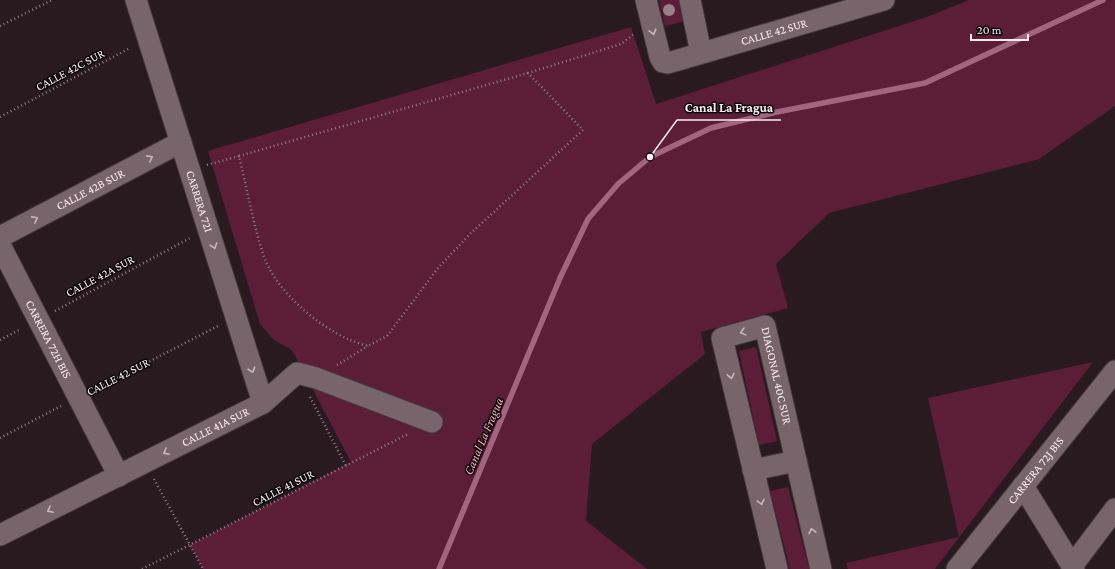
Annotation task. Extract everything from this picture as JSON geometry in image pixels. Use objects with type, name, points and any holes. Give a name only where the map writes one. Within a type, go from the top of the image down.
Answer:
[{"type":"street","name":"CARRERA 72I","points":[[136,0],[263,403]]},
{"type":"street","points":[[646,0],[651,23]]},
{"type":"street","points":[[690,0],[702,53]]},
{"type":"street","name":"CALLE 42 SUR","points":[[651,23],[660,57],[664,62],[668,63],[884,0]]},
{"type":"street","name":"CALLE 42B SUR","points":[[0,237],[181,142]]},
{"type":"street","name":"CARRERA 72H BIS","points":[[0,245],[119,476]]},
{"type":"street","name":"DIAGONAL 40C SUR","points":[[777,569],[722,338],[764,326],[821,569]]},
{"type":"street","name":"CARRERA 72J BIS","points":[[957,569],[1115,371]]},
{"type":"street","points":[[307,375],[432,422]]},
{"type":"street","name":"CALLE 41A SUR","points":[[0,536],[263,403],[307,375]]},
{"type":"street","points":[[753,470],[796,461]]},
{"type":"street","points":[[1024,486],[1073,567],[1115,508]]},
{"type":"path","points":[[0,26],[52,0]]},
{"type":"path","points":[[190,169],[528,73],[620,44],[651,23]]},
{"type":"path","name":"CALLE 42C SUR","points":[[0,117],[148,38]]},
{"type":"path","points":[[346,466],[307,375],[387,336],[438,268],[471,233],[583,130],[528,73]]},
{"type":"path","points":[[239,156],[264,256],[285,293],[306,312],[343,336],[368,346]]},
{"type":"path","name":"CALLE 42A SUR","points":[[0,340],[208,228]]},
{"type":"path","name":"CALLE 42 SUR","points":[[0,438],[236,317]]},
{"type":"path","name":"CALLE 41 SUR","points":[[142,569],[432,422]]},
{"type":"path","points":[[145,462],[203,569]]},
{"type":"shaded area","points":[[659,0],[680,0],[685,21],[665,26]]},
{"type":"shaded area","points":[[969,0],[1115,0],[1115,106],[1039,159],[829,213],[776,264],[788,308],[701,332],[705,354],[592,444],[586,521],[647,569],[203,569],[190,545],[351,462],[292,350],[274,340],[260,324],[208,151],[631,27],[656,104],[927,17]]},
{"type":"shaded area","points":[[756,347],[777,441],[759,445],[739,351]]},
{"type":"shaded area","points":[[1093,362],[935,569],[848,569],[846,563],[959,537],[928,398]]},
{"type":"shaded area","points":[[788,487],[809,569],[790,569],[770,491]]},
{"type":"waterway","name":"Canal La Fragua","points":[[439,569],[560,278],[588,219],[618,184],[650,157],[711,128],[777,112],[925,83],[1103,0]]},
{"type":"place","name":"Canal La Fragua","points":[[650,157]]}]
